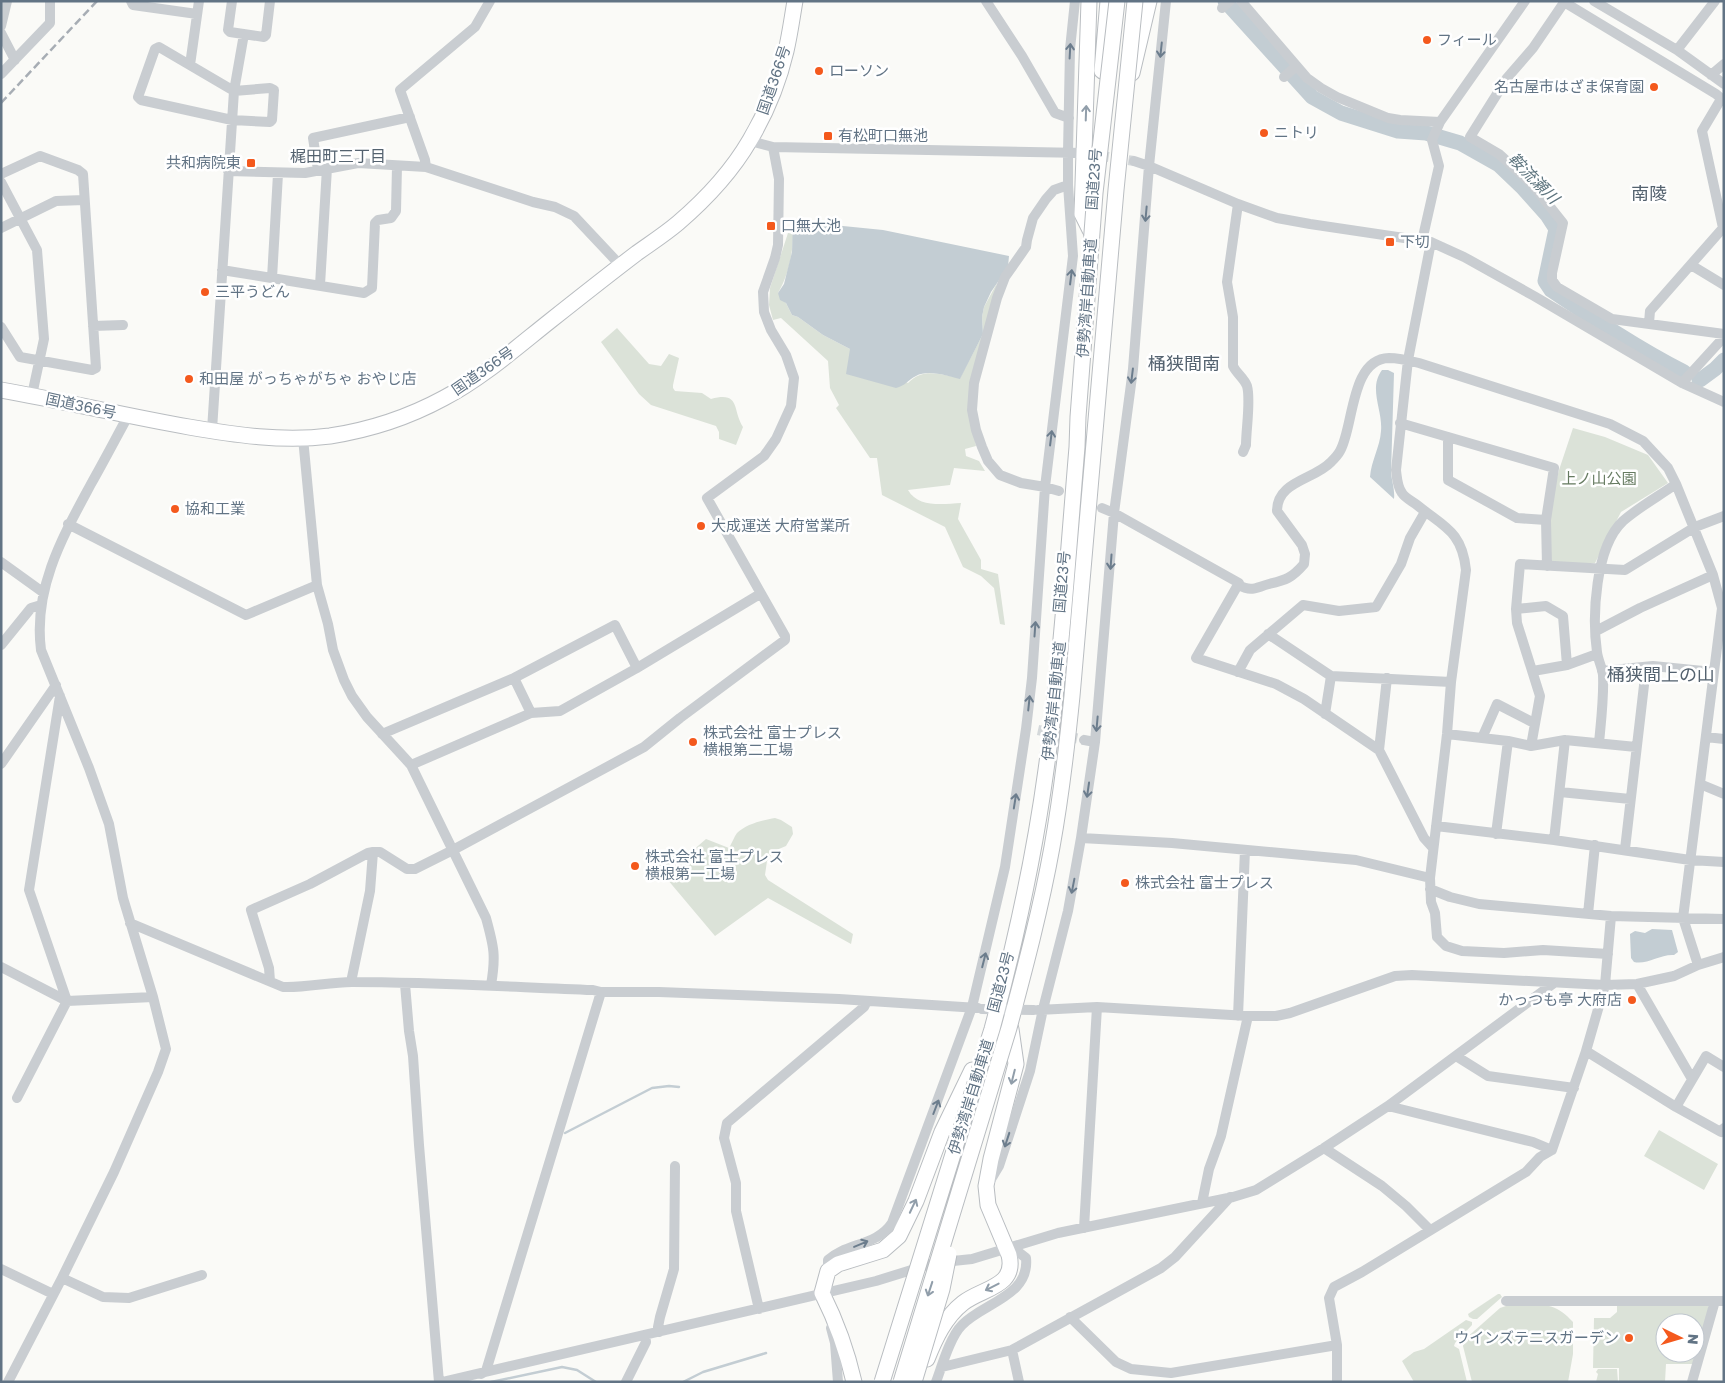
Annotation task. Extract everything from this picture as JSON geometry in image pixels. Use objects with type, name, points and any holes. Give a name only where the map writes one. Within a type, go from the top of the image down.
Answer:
[{"type":"highway","name":"国道366号","points":[[1,390],[128,416],[212,430],[250,436],[303,438],[356,431],[382,424],[410,414],[444,398],[469,383],[676,225],[708,196],[750,141],[770,101],[786,54],[795,1]]},
{"type":"highway","points":[[1089,1],[1082,214],[1090,230]]},
{"type":"highway","name":"国道23号","points":[[881,1382],[955,1136],[972,1070],[988,1034],[1016,924],[1046,753],[1075,429],[1108,1]]},
{"type":"highway","name":"伊勢湾岸自動車道","points":[[881,1382],[992,1029],[1008,970],[1034,847],[1046,771],[1060,645],[1078,447],[1078,417],[1095,193],[1117,1]]},
{"type":"highway","name":"国道23号","points":[[914,1382],[942,1289],[958,1209],[1011,1029],[1035,938],[1052,859],[1064,777],[1080,632],[1136,23],[1136,1]]},
{"type":"highway","name":"伊勢湾岸自動車道","points":[[901,1382],[1009,1028],[1025,970],[1052,849],[1064,773],[1072,696],[1116,200],[1136,1]]},
{"type":"highway","points":[[1129,86],[1144,29],[1149,1]]},
{"type":"highway","points":[[920,1382],[933,1342],[945,1323],[962,1304],[1004,1280],[1009,1271],[1011,1262],[1007,1248],[988,1205],[986,1186],[991,1159],[1016,1064],[1011,1029]]},
{"type":"highway","points":[[854,1382],[832,1312],[822,1293],[828,1271],[838,1264],[882,1250],[899,1236],[916,1201],[942,1132],[972,1070]]},
{"type":"street","points":[[1,26],[7,1]]},
{"type":"street","points":[[1,74],[50,23],[50,1]]},
{"type":"street","points":[[131,1],[133,5],[197,14]]},
{"type":"street","points":[[190,65],[199,1]]},
{"type":"street","points":[[232,1],[228,30],[230,32],[264,37],[266,35],[270,1]]},
{"type":"street","points":[[426,167],[400,90],[475,27],[490,1]]},
{"type":"street","points":[[986,1],[1022,56],[1055,114],[1069,118]]},
{"type":"street","points":[[828,1271],[828,1260],[836,1252],[862,1245],[886,1231],[892,1223],[977,1008],[1005,867],[1032,678],[1046,487],[1073,256],[1068,185],[1068,152],[1070,49],[1075,1]]},
{"type":"street","points":[[986,1186],[999,1166],[1030,1071],[1039,1009],[1068,911],[1081,838],[1095,742],[1114,513],[1133,369],[1166,1]]},
{"type":"street","points":[[1241,1],[1307,78],[1321,88],[1337,97],[1388,118],[1440,122]]},
{"type":"street","points":[[1525,1],[1440,122],[1432,140],[1439,166],[1408,360],[1400,423],[1396,470],[1397,484],[1402,494],[1453,533],[1460,544],[1466,570],[1451,682],[1447,734],[1433,848],[1430,878],[1431,902],[1435,913],[1437,937],[1446,946],[1462,951],[1504,953],[1544,950],[1608,954]]},
{"type":"street","points":[[1594,1],[1676,50],[1724,84]]},
{"type":"street","points":[[1649,323],[1650,310],[1723,228],[1702,131],[1722,100],[1716,94],[1565,2],[1533,48],[1507,78],[1470,137],[1499,154],[1532,184],[1563,223],[1552,273],[1552,280],[1558,287],[1612,320],[1649,323],[1724,335]]},
{"type":"street","points":[[1676,50],[1711,2]]},
{"type":"street","points":[[1,33],[15,60]]},
{"type":"street","points":[[212,430],[234,91],[244,34]]},
{"type":"street","points":[[159,47],[190,65],[234,91],[270,88],[274,90],[272,120],[270,122],[232,120],[141,100],[138,97],[155,49],[159,47]]},
{"type":"street","points":[[1712,75],[1724,64]]},
{"type":"street","points":[[1284,77],[1293,69]]},
{"type":"street","points":[[320,285],[322,169],[313,138],[410,117]]},
{"type":"street","points":[[750,141],[773,147],[1084,153]]},
{"type":"street","points":[[270,981],[269,968],[251,910],[310,884],[368,853],[380,852],[407,869],[415,869],[453,850],[644,747],[785,640],[785,636],[707,498],[764,456],[776,439],[792,406],[794,378],[786,355],[771,330],[764,312],[763,292],[778,245],[779,179],[773,147]]},
{"type":"street","points":[[1,174],[40,156],[78,170],[83,174],[96,368],[92,370],[39,362],[20,357],[1,327]]},
{"type":"street","points":[[1134,161],[1277,218],[1426,242],[1464,257],[1682,383],[1724,402]]},
{"type":"street","points":[[228,171],[278,174],[305,173],[358,164],[426,167],[555,208],[574,216],[621,266]]},
{"type":"street","points":[[222,270],[364,293],[372,288],[375,223],[378,220],[391,218],[396,211],[397,166]]},
{"type":"street","points":[[272,278],[278,174]]},
{"type":"street","points":[[1,182],[37,250],[44,339],[32,395]]},
{"type":"street","points":[[1059,491],[1021,483],[1000,475],[988,461],[979,438],[972,410],[974,383],[996,298],[1006,276],[1026,247],[1026,240],[1033,218],[1054,190],[1068,185]]},
{"type":"street","points":[[1,228],[56,201],[84,200]]},
{"type":"street","points":[[1238,204],[1227,282],[1233,317],[1233,366],[1244,380],[1248,395],[1246,444],[1243,452]]},
{"type":"street","points":[[1690,265],[1724,285]]},
{"type":"street","points":[[93,326],[123,324]]},
{"type":"street","points":[[1682,383],[1724,335]]},
{"type":"street","points":[[1102,508],[1239,583],[1238,585],[1252,590],[1292,577],[1304,564],[1305,554],[1302,544],[1276,511],[1280,497],[1290,487],[1326,467],[1340,451],[1356,393],[1363,376],[1370,366],[1388,358],[1408,360],[1610,424],[1643,441],[1668,468],[1676,484],[1714,575],[1722,608],[1683,918],[1698,965]]},
{"type":"street","points":[[8,1382],[114,1172],[158,1072],[166,1049],[153,997],[123,898],[108,824],[89,768],[41,650],[39,634],[41,605],[58,546],[68,524],[128,416]]},
{"type":"street","points":[[1400,423],[1554,468],[1546,520],[1547,566]]},
{"type":"street","points":[[1448,437],[1448,480],[1517,518],[1546,520]]},
{"type":"street","points":[[303,438],[317,585],[344,680],[352,696],[367,717],[411,765],[486,918],[494,945],[495,963],[491,985]]},
{"type":"street","points":[[1599,743],[1603,698],[1602,671],[1597,654],[1595,623],[1600,568],[1607,544],[1622,522],[1676,484]]},
{"type":"street","points":[[1238,672],[1250,650],[1303,606],[1338,611],[1376,607],[1401,564],[1410,538],[1425,512]]},
{"type":"street","points":[[1531,746],[1540,696],[1517,622],[1516,609],[1520,564],[1625,570],[1695,527],[1724,516]]},
{"type":"street","points":[[68,524],[246,615],[317,585]]},
{"type":"street","points":[[1,562],[44,593]]},
{"type":"street","points":[[1596,631],[1640,608],[1714,575]]},
{"type":"street","points":[[1238,585],[1196,658],[1276,684],[1304,700],[1379,750],[1424,838],[1433,848]]},
{"type":"street","points":[[411,765],[531,713],[560,711],[637,668],[760,594]]},
{"type":"street","points":[[1,645],[31,608],[41,605]]},
{"type":"street","points":[[1516,609],[1546,606],[1563,616],[1567,665]]},
{"type":"street","points":[[382,734],[514,678],[616,625],[637,668]]},
{"type":"street","points":[[1268,634],[1331,676],[1451,682]]},
{"type":"street","points":[[1533,671],[1567,665],[1597,654]]},
{"type":"street","points":[[1602,671],[1652,666],[1713,672]]},
{"type":"street","points":[[1625,849],[1646,668]]},
{"type":"street","points":[[1325,714],[1331,676]]},
{"type":"street","points":[[514,678],[531,713]]},
{"type":"street","points":[[1379,750],[1387,678]]},
{"type":"street","points":[[1,764],[58,690]]},
{"type":"street","points":[[17,1098],[67,1001],[28,890],[58,690]]},
{"type":"street","points":[[1482,738],[1497,704],[1534,723]]},
{"type":"street","points":[[1026,729],[1038,730]]},
{"type":"street","points":[[1447,734],[1508,741],[1531,746],[1565,740],[1636,747]]},
{"type":"street","points":[[1706,737],[1724,739]]},
{"type":"street","points":[[1084,740],[1095,742]]},
{"type":"street","points":[[1554,840],[1565,740]]},
{"type":"street","points":[[1496,834],[1508,741]]},
{"type":"street","points":[[1700,784],[1724,794]]},
{"type":"street","points":[[1560,792],[1630,799]]},
{"type":"street","points":[[1436,826],[1625,849],[1690,860],[1724,862]]},
{"type":"street","points":[[1081,838],[1356,860],[1430,878]]},
{"type":"street","points":[[1588,914],[1596,846]]},
{"type":"street","points":[[1202,1203],[1209,1169],[1221,1136],[1243,1016],[1245,850]]},
{"type":"street","points":[[351,982],[370,891],[373,852]]},
{"type":"street","points":[[1430,890],[1480,904],[1612,916],[1724,919]]},
{"type":"street","points":[[1337,1382],[1337,1345],[1329,1298],[1334,1287],[1362,1272],[1526,1172],[1540,1157],[1552,1150],[1586,1051],[1605,985],[1612,916]]},
{"type":"street","points":[[130,924],[138,925],[283,987],[351,982],[491,985],[594,990],[601,992],[659,992],[977,1008],[1039,1009],[1097,1007],[1243,1016],[1276,1016],[1290,1013],[1395,976],[1412,975],[1605,985],[1636,984],[1674,976],[1698,965],[1724,957]]},
{"type":"street","points":[[1,967],[67,1001],[153,997]]},
{"type":"street","points":[[405,984],[413,1056],[440,1382],[876,1281],[934,1262],[972,1259],[1058,1233],[1230,1198],[1256,1190],[1388,1106],[1554,983]]},
{"type":"street","points":[[1636,984],[1692,1079]]},
{"type":"street","points":[[468,1382],[486,1371],[601,992]]},
{"type":"street","points":[[759,1309],[736,1211],[736,1183],[724,1138],[727,1123],[864,1007],[867,1001]]},
{"type":"street","points":[[1084,1228],[1097,1007]]},
{"type":"street","points":[[1586,1051],[1676,1107],[1723,1132]]},
{"type":"street","points":[[1456,1056],[1488,1076],[1574,1088]]},
{"type":"street","points":[[1676,1107],[1706,1056],[1724,1067]]},
{"type":"street","points":[[1388,1106],[1533,1142],[1552,1150]]},
{"type":"street","points":[[1324,1148],[1382,1186],[1430,1230]]},
{"type":"street","points":[[659,1332],[660,1317],[674,1269],[675,1166]]},
{"type":"street","points":[[942,1367],[1012,1350],[1161,1268],[1175,1258],[1230,1198]]},
{"type":"street","points":[[936,1382],[944,1357],[962,1325],[1010,1293],[1022,1280],[1027,1268],[1026,1258],[1017,1250],[1007,1248]]},
{"type":"street","points":[[1,1269],[53,1294]]},
{"type":"street","points":[[62,1278],[103,1297],[130,1298],[202,1275]]},
{"type":"street","points":[[822,1293],[835,1343],[838,1382]]},
{"type":"street","points":[[1506,1302],[1719,1301],[1692,1382]]},
{"type":"street","points":[[1070,1317],[1116,1362],[1131,1369],[1171,1373],[1337,1345]]},
{"type":"street","points":[[626,1382],[646,1342],[645,1335]]},
{"type":"street","points":[[1012,1350],[1019,1382]]},
{"type":"green space","points":[[788,233],[793,234],[791,257],[785,279],[778,293],[792,315],[798,317],[823,335],[908,383],[920,375],[933,373],[960,378],[983,334],[982,317],[984,307],[997,283],[971,414],[976,446],[965,449],[966,456],[979,461],[985,471],[954,468],[950,485],[908,490],[918,500],[931,504],[961,503],[958,519],[981,560],[981,569],[998,574],[1005,625],[1000,624],[994,588],[981,576],[963,567],[945,527],[882,495],[877,458],[870,458],[836,408],[839,405],[830,388],[828,361],[781,318],[773,320],[769,305],[770,288]]},
{"type":"green space","points":[[617,328],[649,364],[661,366],[669,354],[679,358],[673,385],[675,391],[702,393],[711,399],[721,397],[731,400],[743,427],[736,445],[719,439],[719,432],[716,426],[651,405],[639,394],[601,342]]},
{"type":"green space","name":"上ノ山公園","points":[[1573,428],[1605,437],[1648,455],[1668,483],[1621,512],[1595,563],[1547,566],[1546,520],[1559,470]]},
{"type":"green space","points":[[775,818],[792,827],[793,834],[786,846],[774,851],[767,861],[765,875],[768,880],[853,934],[851,944],[768,898],[715,936],[662,873],[656,869],[668,855],[691,852],[706,839],[729,848],[736,835],[745,827]]},
{"type":"green space","points":[[1659,1130],[1718,1164],[1704,1190],[1644,1156]]},
{"type":"green space","points":[[1498,1294],[1502,1297],[1477,1319],[1469,1317],[1468,1314]]},
{"type":"green space","points":[[1512,1304],[1538,1304],[1552,1307],[1566,1315],[1573,1322],[1573,1354],[1568,1382],[1472,1382],[1463,1346],[1464,1340],[1500,1308]]},
{"type":"green space","name":"ウインズテニスガーデン","points":[[1617,1304],[1707,1305],[1709,1307],[1705,1321],[1705,1313],[1655,1313],[1655,1363],[1693,1363],[1666,1364],[1665,1382],[1619,1382],[1619,1368],[1593,1368],[1594,1318],[1610,1318],[1617,1312]]},
{"type":"green space","points":[[1466,1320],[1472,1322],[1472,1325],[1454,1346],[1459,1349],[1467,1382],[1414,1382],[1402,1361],[1414,1352],[1424,1349]]},
{"type":"green space","points":[[1598,1369],[1617,1369],[1618,1382],[1596,1382],[1598,1374],[1596,1372]]},
{"type":"shaded area","points":[[793,221],[883,230],[1009,256],[1008,267],[991,292],[984,307],[982,317],[983,334],[960,379],[926,373],[916,376],[896,388],[846,374],[850,349],[823,335],[798,317],[792,315],[786,303],[780,300],[778,293],[784,284],[792,252]]},
{"type":"shaded area","points":[[1382,370],[1394,373],[1391,473],[1394,499],[1370,477],[1381,431],[1376,385]]},
{"type":"shaded area","points":[[1652,929],[1672,930],[1678,952],[1674,955],[1644,962],[1634,962],[1631,958],[1630,934],[1635,931],[1645,933]]},
{"type":"waterway","name":"鞍流瀬川","points":[[1225,1],[1312,97],[1341,113],[1398,131],[1426,133],[1460,143],[1499,165],[1547,215],[1556,229],[1545,281],[1551,290],[1633,343],[1684,372]]},
{"type":"waterway","name":"鞍流瀬川","points":[[1699,380],[1724,360]]},
{"type":"waterway","points":[[565,1133],[652,1088],[679,1087]]},
{"type":"waterway","points":[[683,1382],[703,1372],[766,1353]]},
{"type":"waterway","points":[[491,1382],[562,1367],[577,1370],[596,1382]]},
{"type":"tunnel","points":[[1084,153],[1134,161]]},
{"type":"tunnel","points":[[1038,730],[1084,740]]},
{"type":"railway","points":[[1,103],[97,1]]},
{"type":"place","name":"フィール","points":[[1427,40]]},
{"type":"place","name":"ローソン","points":[[819,71]]},
{"type":"place","name":"名古屋市はざま保育園","points":[[1654,87]]},
{"type":"place","name":"ニトリ","points":[[1264,133]]},
{"type":"place","name":"有松町口無池","points":[[828,136]]},
{"type":"place","name":"共和病院東","points":[[251,163]]},
{"type":"place","name":"口無大池","points":[[771,226]]},
{"type":"place","name":"下切","points":[[1390,242]]},
{"type":"place","name":"三平うどん","points":[[205,292]]},
{"type":"place","name":"和田屋 がっちゃがちゃ おやじ店","points":[[189,379]]},
{"type":"place","name":"協和工業","points":[[175,509]]},
{"type":"place","name":"大成運送 大府営業所","points":[[701,526]]},
{"type":"place","name":"株式会社 富士プレス 横根第二工場","points":[[693,742]]},
{"type":"place","name":"株式会社 富士プレス 横根第一工場","points":[[635,866]]},
{"type":"place","name":"株式会社 富士プレス","points":[[1125,883]]},
{"type":"place","name":"かっつも亭 大府店","points":[[1632,1000]]},
{"type":"place","name":"ウインズテニスガーデン","points":[[1629,1338]]},
{"type":"district","name":"梶田町三丁目","points":[[338,156]]},
{"type":"district","name":"南陵","points":[[1649,194]]},
{"type":"district","name":"桶狭間南","points":[[1184,364]]},
{"type":"district","name":"桶狭間上の山","points":[[1661,675]]}]
